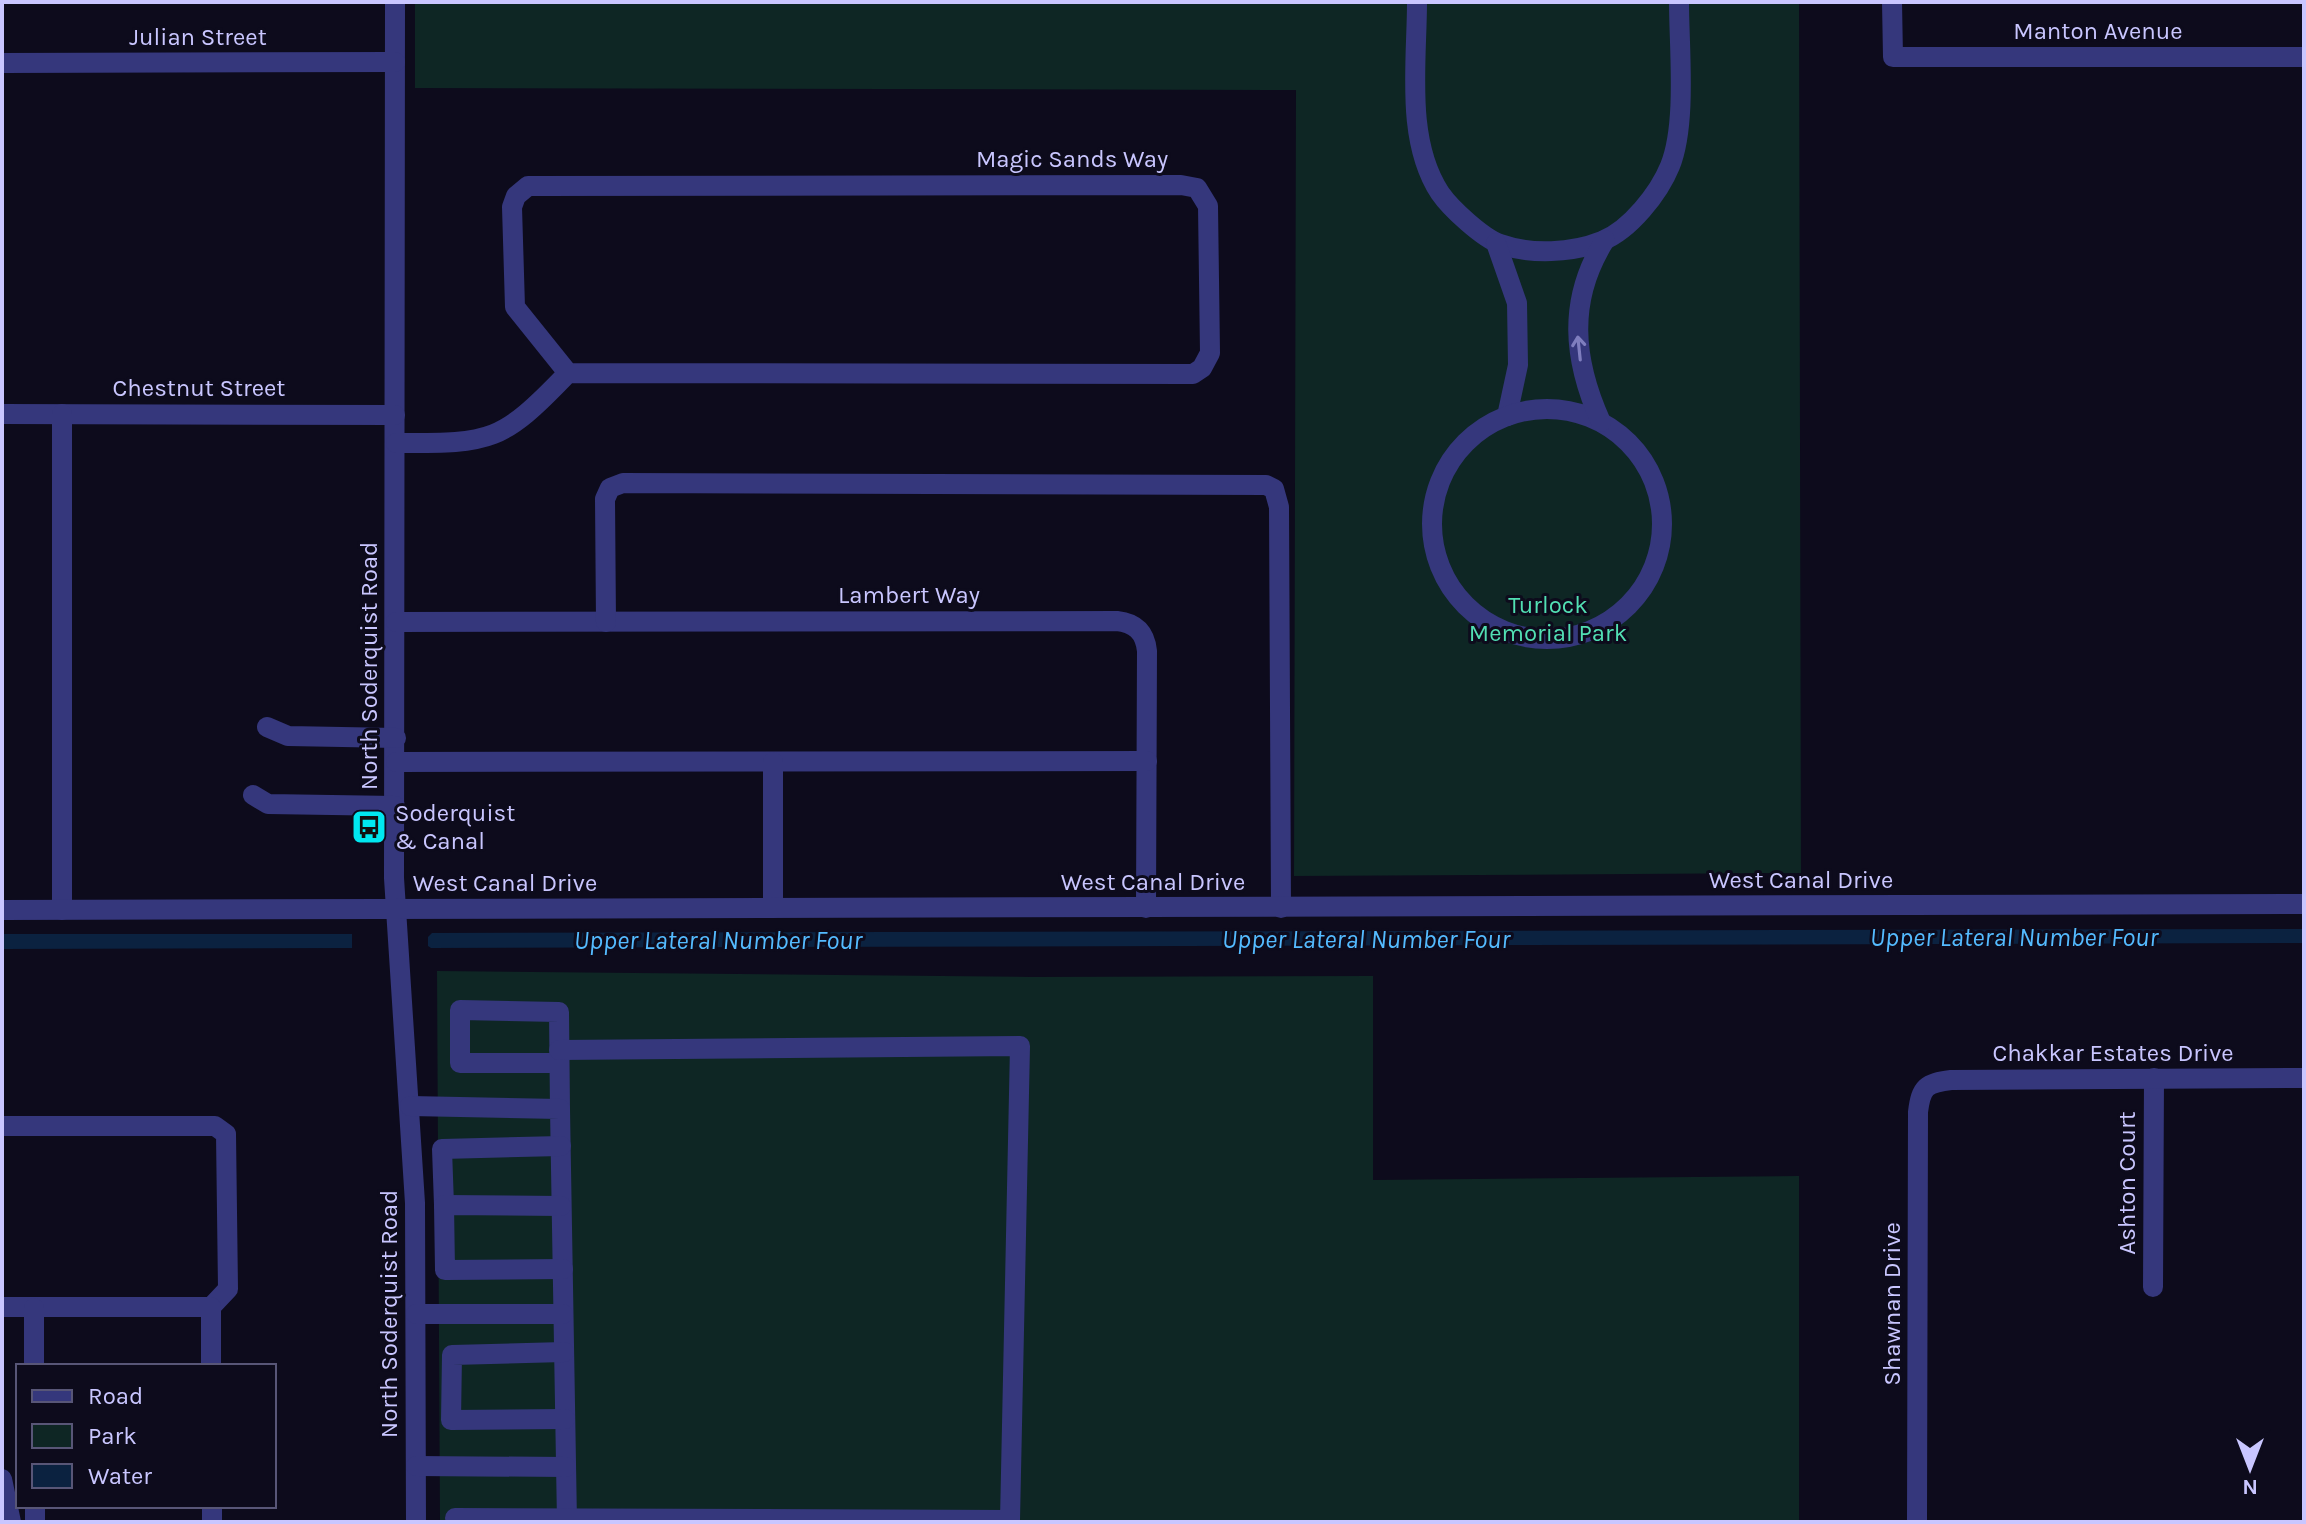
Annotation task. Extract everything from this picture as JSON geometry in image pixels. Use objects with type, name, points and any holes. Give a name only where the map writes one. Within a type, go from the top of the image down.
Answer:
[{"type":"street","name":"North Soderquist Road","points":[[395,2],[394,909],[415,1203],[416,1522]]},
{"type":"street","points":[[1417,2],[1417,118],[1424,157],[1440,193],[1464,218],[1496,243],[1520,249],[1548,250],[1578,249],[1605,240],[1655,196],[1671,163],[1679,117],[1679,2]]},
{"type":"street","name":"Manton Avenue","points":[[1892,2],[1893,57],[2304,57]]},
{"type":"street","name":"Julian Street","points":[[2,63],[395,62]]},
{"type":"street","name":"Magic Sands Way","points":[[1181,185],[1197,188],[1208,206],[1210,353],[1202,368],[1193,374],[568,373],[515,307],[512,207],[519,192],[528,186],[1181,185]]},
{"type":"street","points":[[1601,422],[1581,368],[1577,328],[1590,263],[1605,240]]},
{"type":"street","points":[[1496,243],[1517,303],[1518,365],[1507,416]]},
{"type":"street","points":[[396,443],[458,443],[489,437],[523,418],[568,373]]},
{"type":"street","points":[[1555,409],[1578,413],[1601,422],[1628,442],[1648,469],[1656,490],[1660,501],[1662,534],[1655,567],[1637,597],[1612,620],[1582,635],[1548,640],[1515,636],[1484,621],[1458,599],[1440,570],[1431,537],[1433,504],[1443,471],[1465,442],[1484,427],[1507,416],[1531,410],[1555,409]]},
{"type":"street","name":"Chestnut Street","points":[[2,414],[395,415]]},
{"type":"street","points":[[62,414],[62,910]]},
{"type":"street","points":[[606,622],[605,499],[610,488],[623,483],[1266,485],[1274,489],[1279,507],[1281,908]]},
{"type":"street","name":"Lambert Way","points":[[396,622],[1124,622],[1140,630],[1147,645],[1146,908]]},
{"type":"street","points":[[267,727],[288,736],[396,738]]},
{"type":"street","points":[[396,762],[1147,761]]},
{"type":"street","points":[[773,762],[773,908]]},
{"type":"street","points":[[253,795],[268,804],[395,806]]},
{"type":"street","name":"West Canal Drive","points":[[2,910],[2304,904]]},
{"type":"street","points":[[455,1518],[567,1520],[1010,1521],[1020,1046],[559,1056],[460,1063],[460,1010],[559,1012],[559,1056],[561,1146],[561,1206],[567,1520]]},
{"type":"street","name":"Ashton Court","points":[[2153,1287],[2154,1078]]},
{"type":"street","name":"Chakkar Estates Drive","points":[[1925,1087],[1951,1080],[2304,1078]]},
{"type":"street","name":"Shawnan Drive","points":[[1917,1522],[1918,1112],[1919,1098],[1925,1087]]},
{"type":"street","points":[[410,1106],[560,1109]]},
{"type":"street","points":[[2,1126],[215,1126],[226,1134],[228,1289],[211,1307],[211,1364]]},
{"type":"street","points":[[561,1146],[442,1149],[445,1270],[563,1269]]},
{"type":"street","points":[[444,1205],[561,1206]]},
{"type":"street","points":[[2,1307],[211,1307]]},
{"type":"street","points":[[34,1308],[34,1364]]},
{"type":"street","points":[[416,1314],[563,1314]]},
{"type":"street","points":[[564,1352],[452,1355],[451,1420],[565,1419]]},
{"type":"street","points":[[416,1466],[566,1467]]},
{"type":"street","points":[[2,1479],[11,1522]]},
{"type":"green space","name":"Turlock Memorial Park","points":[[415,2],[1799,2],[1801,873],[1294,876],[1296,90],[415,88]]},
{"type":"green space","points":[[437,971],[1031,977],[1373,976],[1373,1180],[1799,1176],[1799,1522],[440,1522]]},
{"type":"water","name":"Upper Lateral Number Four","points":[[2304,929],[2304,943],[428,946],[428,937],[432,933]]},
{"type":"water","points":[[2,934],[352,934],[352,948],[2,949]]},
{"type":"place","name":"Soderquist & Canal","points":[[369,827]]}]
